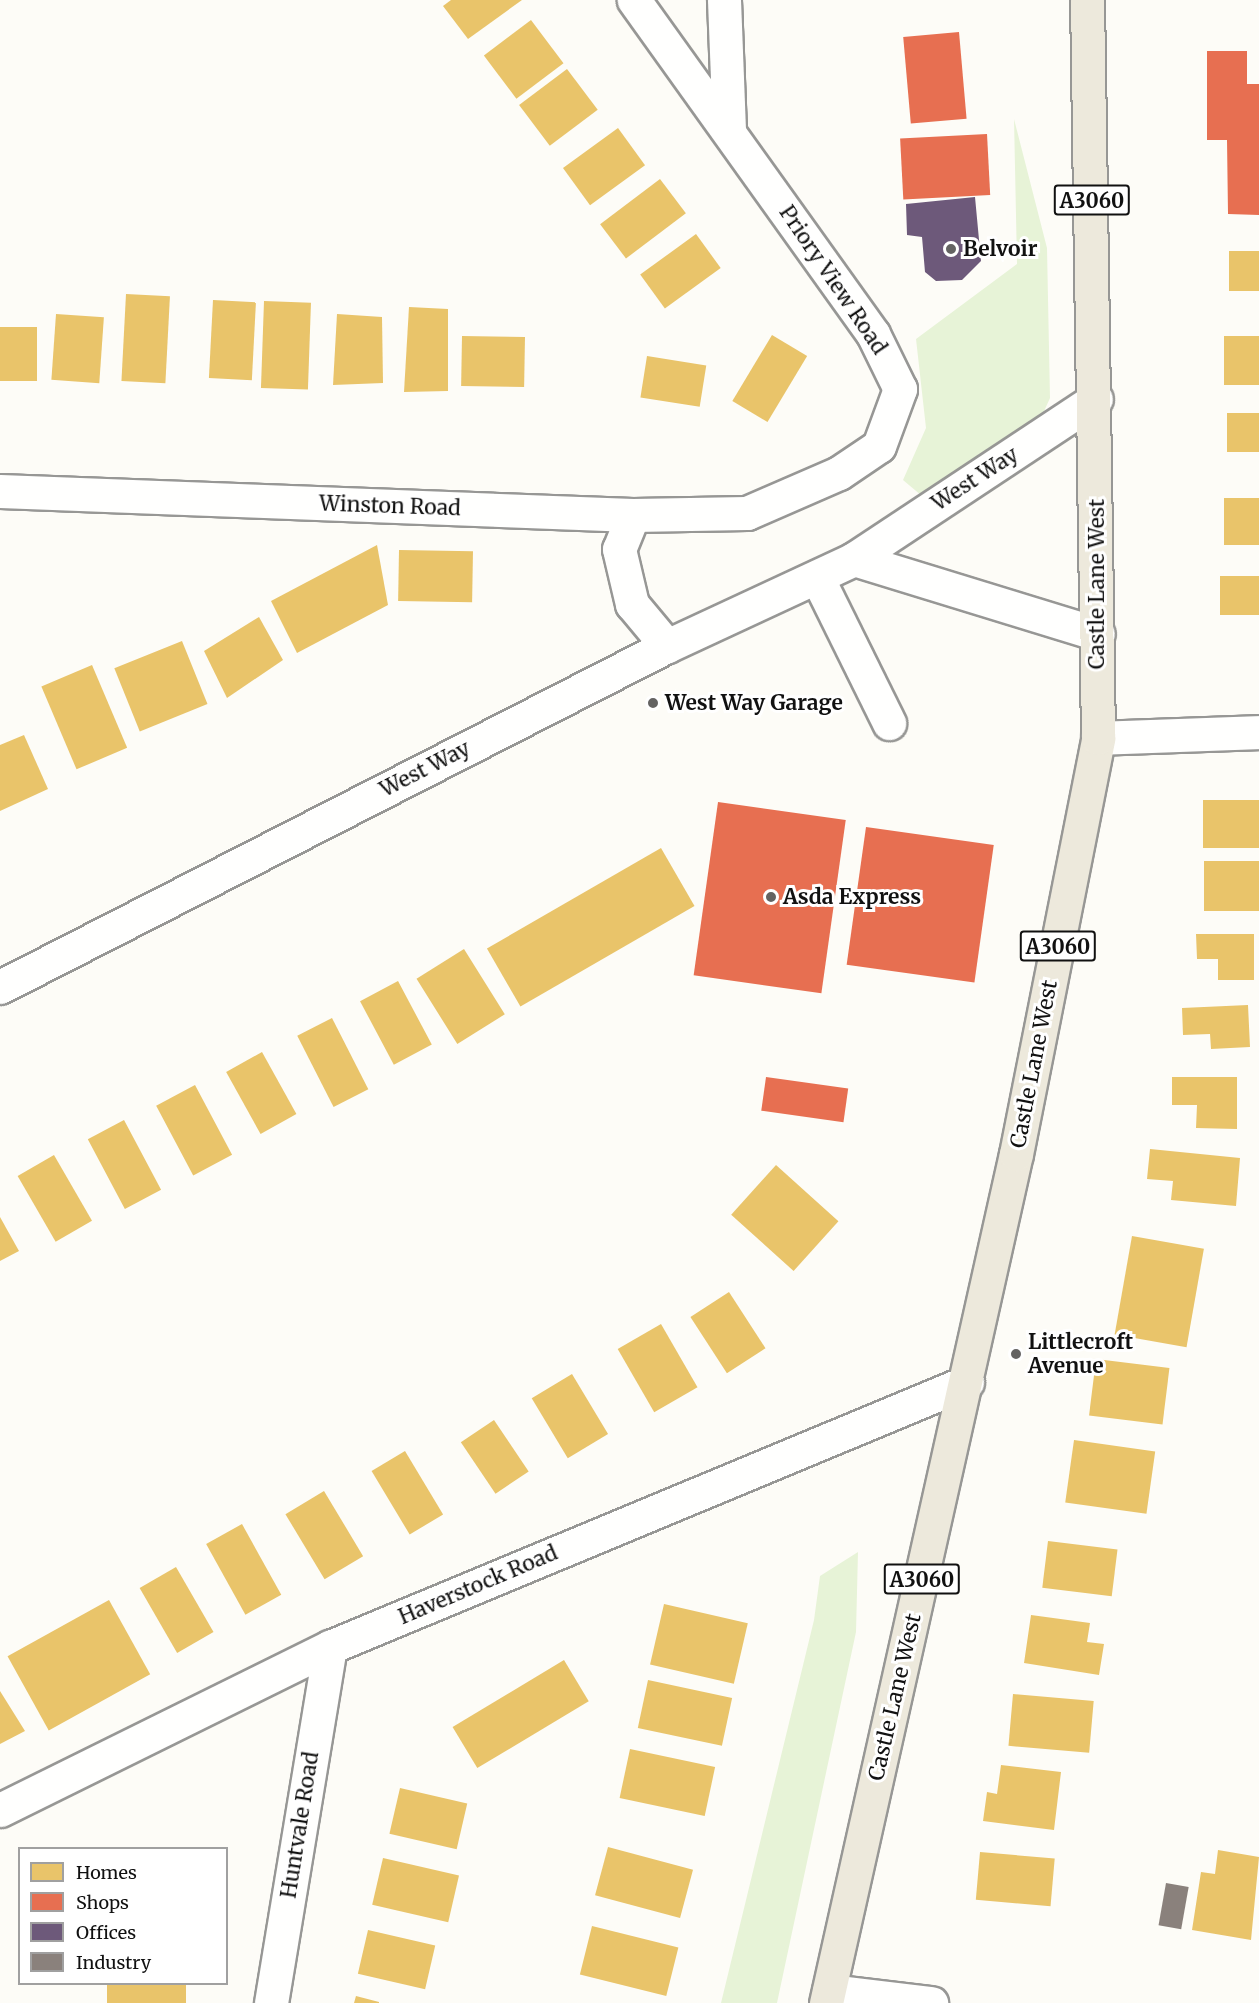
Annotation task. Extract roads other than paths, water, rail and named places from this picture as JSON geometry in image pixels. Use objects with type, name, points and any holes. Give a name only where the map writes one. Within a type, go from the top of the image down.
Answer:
[{"type":"main road","name":"Castle Lane West","points":[[828,1997],[967,1382],[1098,738],[1096,399],[1087,0]]},
{"type":"street","name":"Priory View Road","points":[[633,515],[747,513],[839,473],[879,446],[900,389],[873,334],[729,129],[634,0]]},
{"type":"street","points":[[724,0],[729,129]]},
{"type":"street","name":"West Way","points":[[0,987],[667,646],[854,559],[1096,399]]},
{"type":"street","name":"Winston Road","points":[[0,492],[633,515]]},
{"type":"street","points":[[633,515],[619,549],[632,604],[667,646]]},
{"type":"street","points":[[854,559],[1098,633]]},
{"type":"street","points":[[817,577],[889,723]]},
{"type":"street","points":[[1098,738],[1259,732]]},
{"type":"street","name":"Haverstock Road","points":[[0,1810],[330,1647],[967,1382]]},
{"type":"street","name":"Huntvale Road","points":[[271,2003],[330,1647]]},
{"type":"street","points":[[828,1997],[931,2003]]},
{"type":"place","name":"Belvoir","points":[[951,249]]},
{"type":"place","name":"West Way Garage","points":[[653,703]]},
{"type":"place","name":"Asda Express","points":[[771,897]]},
{"type":"place","name":"Littlecroft Avenue","points":[[1016,1354]]}]
